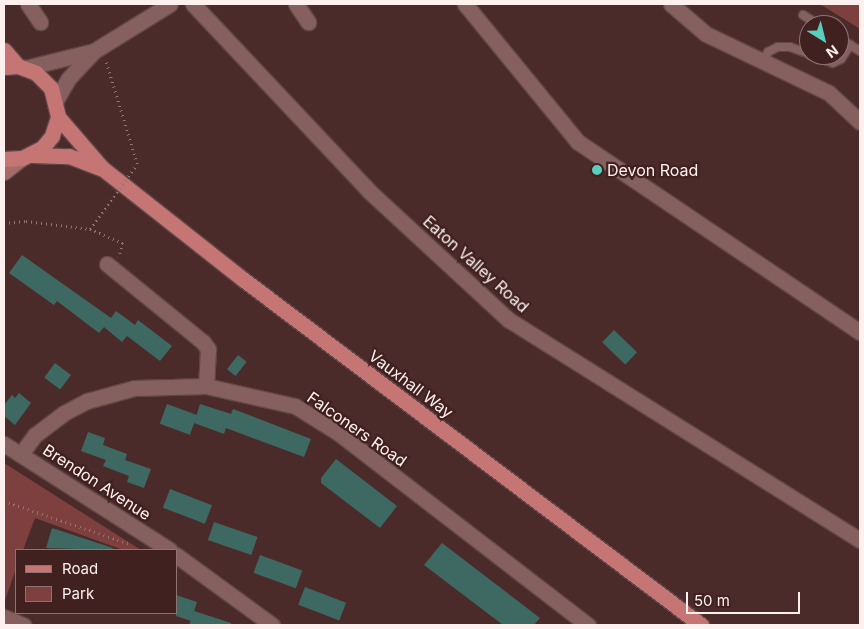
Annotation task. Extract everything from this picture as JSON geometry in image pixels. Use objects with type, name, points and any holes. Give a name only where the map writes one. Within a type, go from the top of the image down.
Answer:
[{"type":"main road","points":[[4,50],[15,67],[36,73],[51,88],[56,100],[58,117],[52,136],[27,156]]},
{"type":"main road","name":"Vauxhall Way","points":[[58,117],[102,168],[244,280],[701,625]]},
{"type":"main road","name":"Vauxhall Way","points":[[4,159],[27,156],[69,156],[102,168]]},
{"type":"street","points":[[28,4],[40,22]]},
{"type":"street","points":[[56,100],[68,79],[94,51],[170,4]]},
{"type":"street","name":"Eaton Valley Road","points":[[193,4],[369,191],[509,320],[860,540]]},
{"type":"street","points":[[296,4],[308,22]]},
{"type":"street","points":[[465,4],[578,142],[860,332]]},
{"type":"street","points":[[671,4],[706,34],[829,93],[860,122]]},
{"type":"street","points":[[15,67],[94,51]]},
{"type":"street","points":[[4,172],[27,156]]},
{"type":"street","points":[[107,264],[203,342],[208,349],[206,386]]},
{"type":"street","name":"Falconers Road","points":[[21,454],[47,425],[87,401],[134,388],[206,386],[295,406],[319,420],[588,625]]},
{"type":"street","name":"Brendon Avenue","points":[[4,444],[168,549]]},
{"type":"street","points":[[178,555],[272,625]]},
{"type":"street","points":[[4,617],[23,625]]},
{"type":"lane","points":[[850,45],[860,51]]},
{"type":"lane","points":[[764,61],[768,52],[778,47],[790,47],[799,51]]},
{"type":"path","points":[[90,229],[137,164],[106,62]]},
{"type":"path","points":[[4,223],[26,221],[90,229],[124,243]]},
{"type":"path","points":[[4,501],[132,544]]},
{"type":"green space","points":[[820,4],[860,4],[860,29],[849,22],[849,15],[838,15]]},
{"type":"green space","points":[[4,463],[139,549],[120,549],[35,518],[23,549],[15,549],[15,572],[4,603]]},
{"type":"building","points":[[22,255],[111,318],[116,311],[135,325],[138,320],[172,346],[160,361],[127,336],[122,342],[104,327],[99,333],[57,301],[54,305],[9,273]]},
{"type":"building","points":[[614,330],[637,352],[625,364],[602,342]]},
{"type":"building","points":[[238,355],[247,362],[236,376],[227,369]]},
{"type":"building","points":[[55,363],[71,375],[60,389],[44,377]]},
{"type":"building","points":[[19,393],[31,403],[15,425],[4,416],[4,405],[12,395],[15,398]]},
{"type":"building","points":[[167,404],[197,415],[190,435],[160,424]]},
{"type":"building","points":[[200,404],[231,414],[233,409],[311,439],[304,457],[226,428],[224,434],[194,423]]},
{"type":"building","points":[[88,432],[105,438],[103,445],[127,454],[125,460],[151,469],[144,488],[127,482],[129,476],[103,466],[106,460],[81,451]]},
{"type":"building","points":[[336,459],[397,506],[380,528],[321,483],[321,478]]},
{"type":"building","points":[[170,489],[212,505],[205,524],[163,508]]},
{"type":"building","points":[[214,522],[257,537],[251,555],[208,540]]},
{"type":"building","points":[[52,528],[113,548],[79,549],[46,548]]},
{"type":"building","points":[[442,543],[540,618],[534,625],[503,625],[424,565]]},
{"type":"building","points":[[260,555],[302,570],[296,588],[254,573]]},
{"type":"building","points":[[305,587],[346,603],[339,621],[298,605]]},
{"type":"building","points":[[178,596],[197,602],[191,621],[176,616],[178,614]]},
{"type":"building","points":[[194,611],[231,623],[231,625],[189,625]]},
{"type":"place","name":"Devon Road","points":[[597,170]]}]
